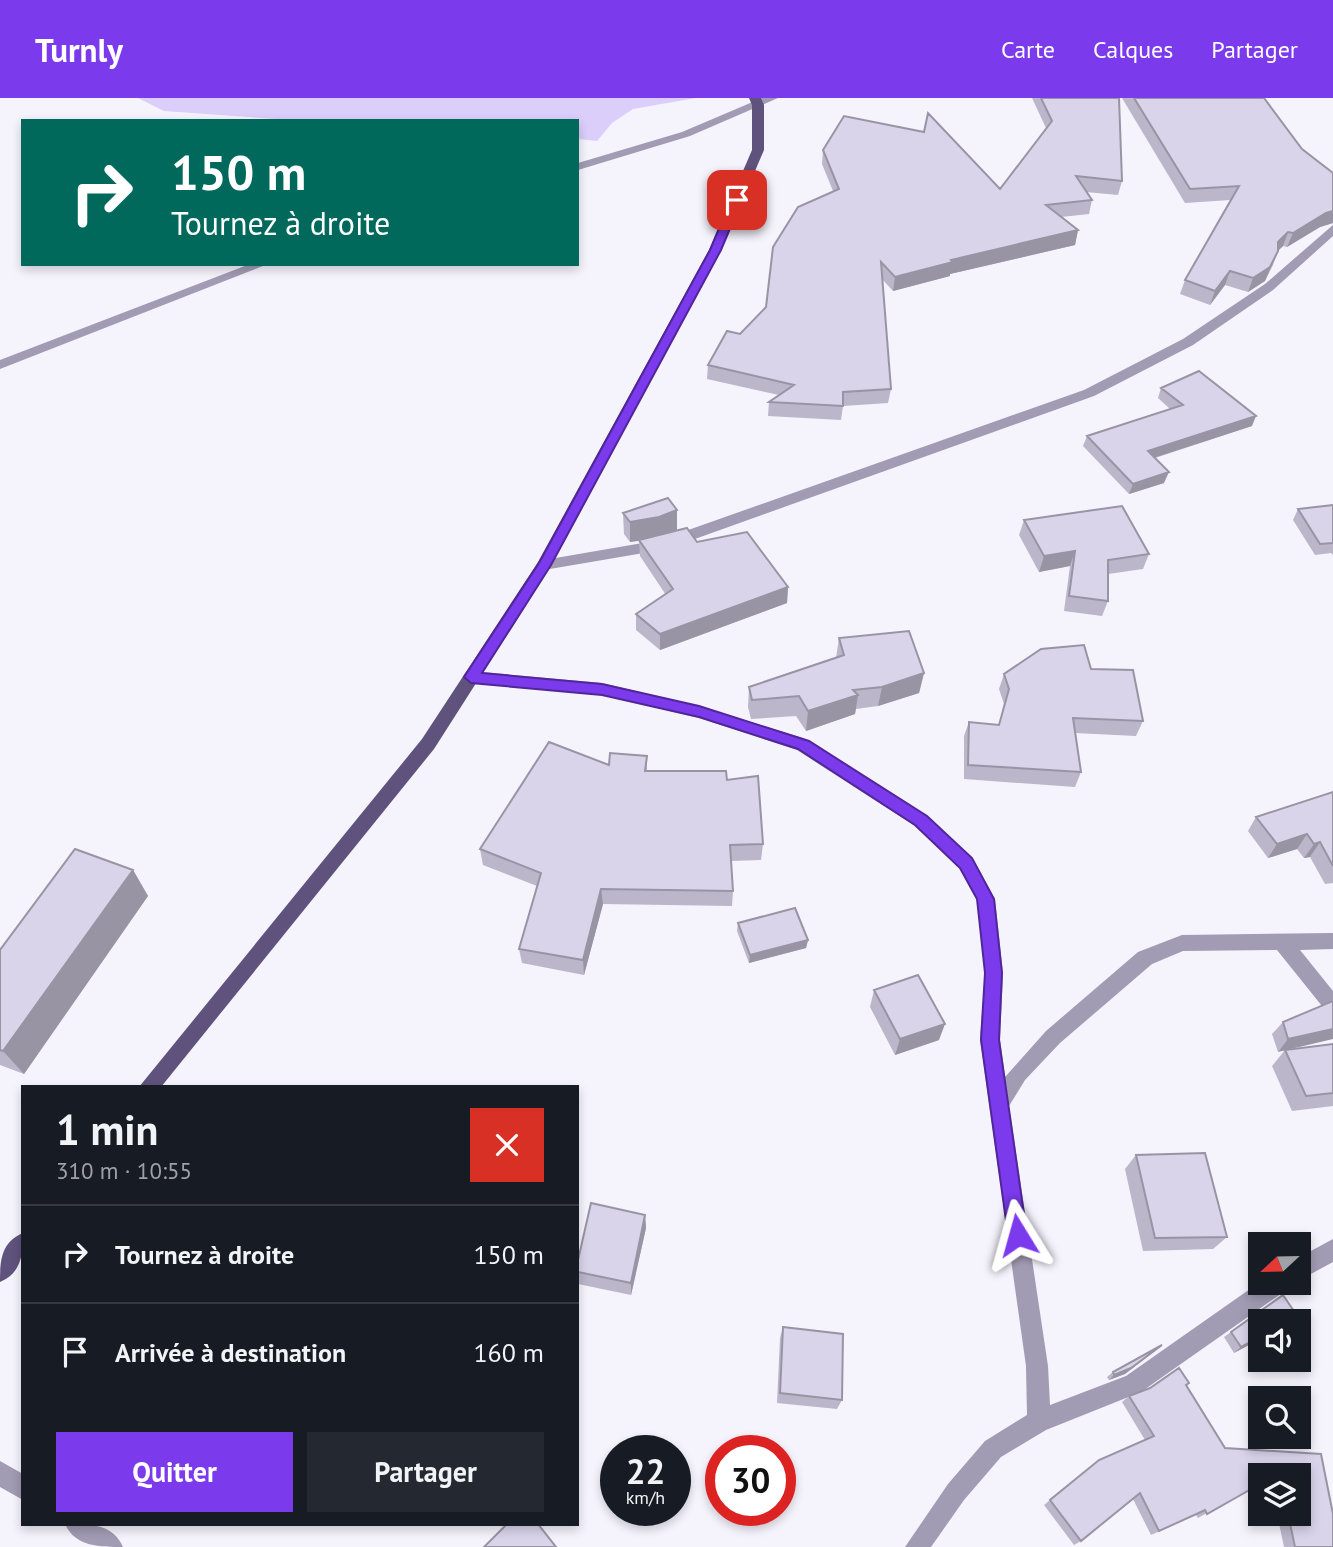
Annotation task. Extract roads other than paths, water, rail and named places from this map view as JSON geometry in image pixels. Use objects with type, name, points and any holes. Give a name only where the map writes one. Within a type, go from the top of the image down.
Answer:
[{"type":"main road","points":[[151,1085],[428,744],[544,565],[715,250],[758,150],[762,100]]},
{"type":"main road","points":[[0,1271],[21,1245]]},
{"type":"street","points":[[579,167],[686,134],[762,100]]},
{"type":"street","points":[[544,565],[662,545],[1089,393],[1188,342],[1269,286],[1333,229]]},
{"type":"street","points":[[0,366],[257,266]]},
{"type":"street","points":[[471,677],[602,690],[699,712],[803,745],[921,821],[966,863],[986,899],[994,973],[990,1040],[1037,1366],[1039,1421]]},
{"type":"street","points":[[999,1104],[1018,1074],[1053,1037],[1145,958],[1182,943],[1333,941]]},
{"type":"street","points":[[1283,943],[1333,1005]]},
{"type":"street","points":[[1311,1263],[1333,1250]]},
{"type":"street","points":[[918,1547],[956,1492],[993,1449],[1039,1421],[1132,1384],[1260,1295]]},
{"type":"street","points":[[0,1473],[21,1487]]},
{"type":"street","points":[[80,1526],[111,1547]]}]
